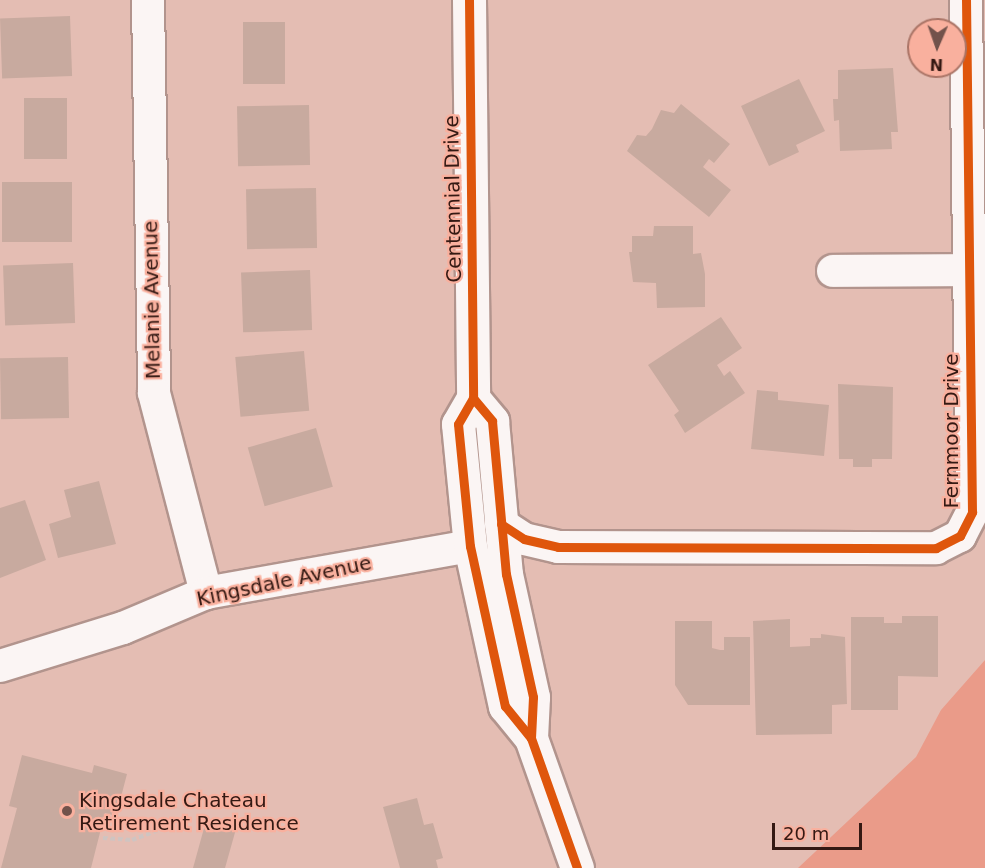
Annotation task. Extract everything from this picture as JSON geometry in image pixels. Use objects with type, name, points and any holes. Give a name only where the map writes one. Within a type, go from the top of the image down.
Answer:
[{"type":"main road","name":"Centennial Drive","points":[[469,0],[473,399]]},
{"type":"main road","points":[[531,738],[533,697],[506,574],[492,421],[473,399],[458,424],[470,546],[505,706],[531,738],[577,868]]},
{"type":"street","name":"Melanie Avenue","points":[[148,0],[154,393],[206,593]]},
{"type":"street","name":"Fernmoor Drive","points":[[501,524],[542,545],[612,547],[936,548],[960,536],[972,513],[966,0]]},
{"type":"street","points":[[833,271],[968,270]]},
{"type":"street","name":"Kingsdale Avenue","points":[[0,666],[123,628],[206,593],[470,546]]},
{"type":"path","points":[[103,838],[132,840],[186,820]]},
{"type":"shaded area","points":[[985,660],[985,868],[798,868],[916,757],[941,710]]},
{"type":"building","points":[[70,16],[72,76],[2,78],[0,18]]},
{"type":"building","points":[[243,22],[285,22],[285,84],[243,84]]},
{"type":"building","points":[[893,68],[898,132],[891,132],[892,149],[840,151],[839,120],[834,121],[833,99],[838,99],[838,70]]},
{"type":"building","points":[[799,79],[825,131],[796,145],[799,152],[769,166],[741,106]]},
{"type":"building","points":[[24,98],[67,98],[67,159],[24,159]]},
{"type":"building","points":[[681,104],[730,144],[714,163],[709,159],[703,167],[731,190],[709,217],[627,151],[637,135],[646,136],[652,129],[661,110],[674,113]]},
{"type":"building","points":[[309,105],[310,165],[238,166],[237,106]]},
{"type":"building","points":[[2,182],[72,182],[72,242],[2,242]]},
{"type":"building","points":[[316,188],[317,248],[247,249],[246,189]]},
{"type":"building","points":[[654,226],[693,226],[693,254],[701,253],[705,274],[705,307],[657,308],[656,283],[633,282],[629,252],[632,252],[632,236],[653,236]]},
{"type":"building","points":[[73,263],[75,323],[5,325],[3,265]]},
{"type":"building","points":[[310,270],[312,330],[243,332],[241,272]]},
{"type":"building","points":[[721,317],[742,348],[717,365],[724,376],[730,371],[745,393],[685,433],[674,415],[679,411],[648,365]]},
{"type":"building","points":[[304,351],[309,411],[240,417],[235,357]]},
{"type":"building","points":[[68,357],[69,418],[1,419],[0,358]]},
{"type":"building","points":[[838,384],[893,387],[892,459],[872,459],[872,467],[853,467],[853,459],[839,459]]},
{"type":"building","points":[[757,390],[778,392],[778,400],[829,405],[824,456],[751,449]]},
{"type":"building","points":[[316,428],[333,487],[265,506],[248,448]]},
{"type":"building","points":[[99,481],[116,544],[58,558],[49,524],[71,517],[64,490]]},
{"type":"building","points":[[25,500],[46,560],[0,578],[0,508]]},
{"type":"building","points":[[902,616],[938,616],[938,677],[898,676],[898,710],[851,710],[851,617],[884,617],[884,623],[902,623]]},
{"type":"building","points":[[790,619],[790,647],[810,646],[810,638],[821,638],[821,634],[845,637],[847,704],[832,705],[832,734],[756,735],[753,621]]},
{"type":"building","points":[[675,621],[712,621],[712,648],[720,650],[724,650],[724,637],[750,637],[750,705],[688,705],[675,685]]},
{"type":"building","name":"Kingsdale Chateau Retirement Residence","points":[[22,755],[92,773],[94,765],[127,774],[116,816],[105,813],[91,868],[1,868],[17,808],[9,806]]},
{"type":"building","points":[[417,798],[424,825],[433,823],[443,858],[436,860],[438,868],[400,868],[383,807]]},
{"type":"building","name":"Kingsdale Chateau Retirement Residence","points":[[206,821],[236,829],[225,868],[193,868]]},
{"type":"cycle path","points":[[469,0],[473,398],[458,424],[470,546],[505,706],[531,738],[577,868]]},
{"type":"cycle path","points":[[501,524],[524,539],[558,547],[936,548],[960,536],[972,512],[966,0]]},
{"type":"cycle path","points":[[473,398],[492,421],[506,574],[533,697],[531,738]]},
{"type":"place","name":"Kingsdale Chateau Retirement Residence","points":[[67,811]]}]
